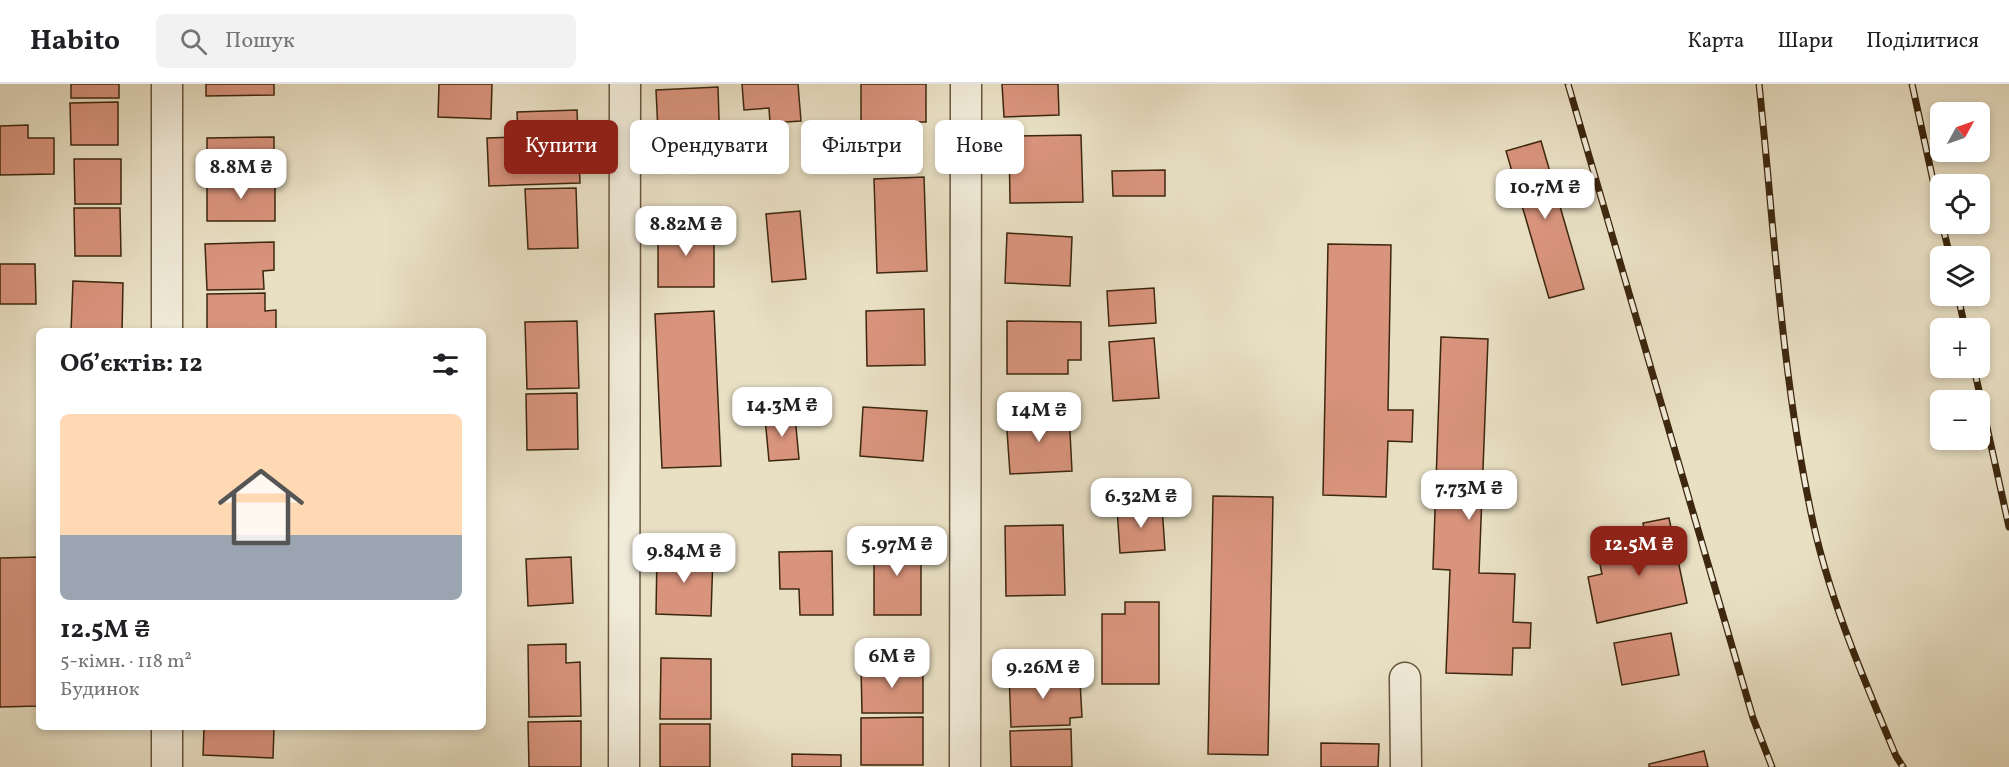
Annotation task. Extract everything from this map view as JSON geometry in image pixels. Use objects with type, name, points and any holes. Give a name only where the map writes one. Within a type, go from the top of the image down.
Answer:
[{"type":"street","points":[[167,84],[167,328]]},
{"type":"street","points":[[624,767],[625,84]]},
{"type":"street","points":[[965,767],[966,84]]},
{"type":"street","points":[[1405,678],[1406,767]]},
{"type":"street","points":[[167,730],[167,767]]},
{"type":"building","points":[[71,84],[119,84],[119,98],[71,98]]},
{"type":"building","points":[[206,84],[274,84],[274,95],[206,96]]},
{"type":"building","points":[[439,84],[492,84],[491,119],[438,117]]},
{"type":"building","points":[[742,84],[798,84],[801,121],[770,120],[769,108],[744,110]]},
{"type":"building","points":[[861,84],[926,84],[926,122],[923,120],[861,120]]},
{"type":"building","points":[[1002,84],[1058,84],[1059,115],[1004,117]]},
{"type":"building","points":[[718,87],[719,120],[657,120],[656,90]]},
{"type":"building","points":[[118,102],[118,145],[71,145],[70,103]]},
{"type":"building","points":[[577,110],[577,120],[517,120],[517,112]]},
{"type":"building","points":[[28,125],[28,138],[54,138],[54,174],[0,175],[0,126]]},
{"type":"building","points":[[1081,135],[1083,202],[1010,203],[1010,174],[1024,174],[1024,136]]},
{"type":"building","points":[[274,137],[274,158],[261,158],[261,175],[207,176],[207,138]]},
{"type":"building","points":[[504,137],[504,174],[580,174],[580,183],[489,186],[487,138]]},
{"type":"building","points":[[1541,141],[1584,289],[1549,298],[1506,151]]},
{"type":"building","points":[[74,159],[121,159],[121,204],[75,204]]},
{"type":"building","points":[[1165,170],[1165,196],[1113,196],[1112,171]]},
{"type":"building","points":[[924,177],[927,271],[877,273],[874,179]]},
{"type":"building","points":[[207,179],[275,180],[275,221],[207,221]]},
{"type":"building","points":[[576,188],[578,248],[528,249],[525,189]]},
{"type":"building","points":[[74,208],[120,208],[121,256],[75,256]]},
{"type":"building","points":[[800,211],[806,279],[772,282],[766,214]]},
{"type":"building","points":[[658,227],[714,227],[714,287],[658,287]]},
{"type":"building","points":[[1007,233],[1072,237],[1070,286],[1005,283]]},
{"type":"building","points":[[274,242],[274,270],[263,271],[264,289],[207,290],[205,244]]},
{"type":"building","points":[[1328,244],[1391,245],[1388,410],[1413,410],[1412,442],[1388,441],[1386,497],[1323,495]]},
{"type":"building","points":[[0,264],[35,264],[36,304],[0,304]]},
{"type":"building","points":[[73,281],[123,283],[122,328],[71,328]]},
{"type":"building","points":[[1154,288],[1156,323],[1109,326],[1107,291]]},
{"type":"building","points":[[265,293],[265,311],[276,310],[276,328],[207,328],[207,294]]},
{"type":"building","points":[[924,309],[925,365],[867,366],[866,311]]},
{"type":"building","points":[[714,311],[721,466],[662,468],[655,314]]},
{"type":"building","points":[[577,321],[579,388],[527,389],[525,322]]},
{"type":"building","points":[[1007,321],[1081,322],[1081,360],[1068,360],[1068,374],[1007,374]]},
{"type":"building","points":[[1441,337],[1488,339],[1479,573],[1515,574],[1513,622],[1531,623],[1530,648],[1513,648],[1512,675],[1446,673],[1450,570],[1433,569]]},
{"type":"building","points":[[1154,338],[1159,398],[1113,401],[1109,342]]},
{"type":"building","points":[[577,393],[578,449],[527,450],[526,394]]},
{"type":"building","points":[[863,407],[927,411],[923,461],[860,456]]},
{"type":"building","points":[[1069,413],[1072,471],[1010,474],[1006,416]]},
{"type":"building","points":[[795,416],[799,459],[769,461],[765,418]]},
{"type":"building","points":[[1213,496],[1273,497],[1268,755],[1208,754]]},
{"type":"building","points":[[1162,506],[1165,550],[1120,553],[1117,508]]},
{"type":"building","points":[[1669,518],[1687,603],[1597,623],[1588,577],[1602,574],[1598,555],[1647,544],[1643,523]]},
{"type":"building","points":[[1063,525],[1065,595],[1006,596],[1005,526]]},
{"type":"building","points":[[874,539],[921,539],[921,615],[874,615]]},
{"type":"building","points":[[832,551],[833,615],[800,615],[799,589],[780,589],[779,552]]},
{"type":"building","points":[[657,553],[713,555],[711,616],[656,614]]},
{"type":"building","points":[[36,557],[36,706],[0,707],[0,558]]},
{"type":"building","points":[[571,557],[573,603],[528,606],[526,559]]},
{"type":"building","points":[[1125,602],[1159,602],[1159,684],[1102,684],[1102,614],[1125,614]]},
{"type":"building","points":[[1671,633],[1679,675],[1622,685],[1614,643]]},
{"type":"building","points":[[566,644],[566,663],[580,662],[581,716],[529,717],[528,645]]},
{"type":"building","points":[[661,658],[711,659],[711,719],[660,719]]},
{"type":"building","points":[[861,666],[923,666],[923,713],[862,713]]},
{"type":"building","points":[[1060,672],[1060,682],[1080,681],[1082,717],[1070,718],[1070,725],[1011,727],[1009,673]]},
{"type":"building","points":[[923,717],[923,765],[861,765],[861,718]]},
{"type":"building","points":[[581,721],[581,767],[529,767],[528,722]]},
{"type":"building","points":[[660,724],[710,724],[710,767],[660,767]]},
{"type":"building","points":[[1071,729],[1072,767],[1011,767],[1010,731]]},
{"type":"building","points":[[204,730],[274,730],[273,758],[203,755]]},
{"type":"building","points":[[1321,743],[1379,744],[1378,767],[1321,767]]},
{"type":"building","points":[[1704,751],[1708,767],[1649,767],[1649,764]]},
{"type":"building","points":[[792,754],[841,755],[841,767],[792,767]]},
{"type":"railway","points":[[1568,84],[1753,718],[1772,767]]},
{"type":"railway","points":[[1759,84],[1785,349],[1810,508],[1826,572],[1847,634],[1896,756],[1903,767]]},
{"type":"railway","points":[[1912,84],[1932,174]]},
{"type":"railway","points":[[1944,234],[1948,246]]},
{"type":"railway","points":[[1960,306],[1963,318]]},
{"type":"railway","points":[[1976,378],[2009,527]]}]
